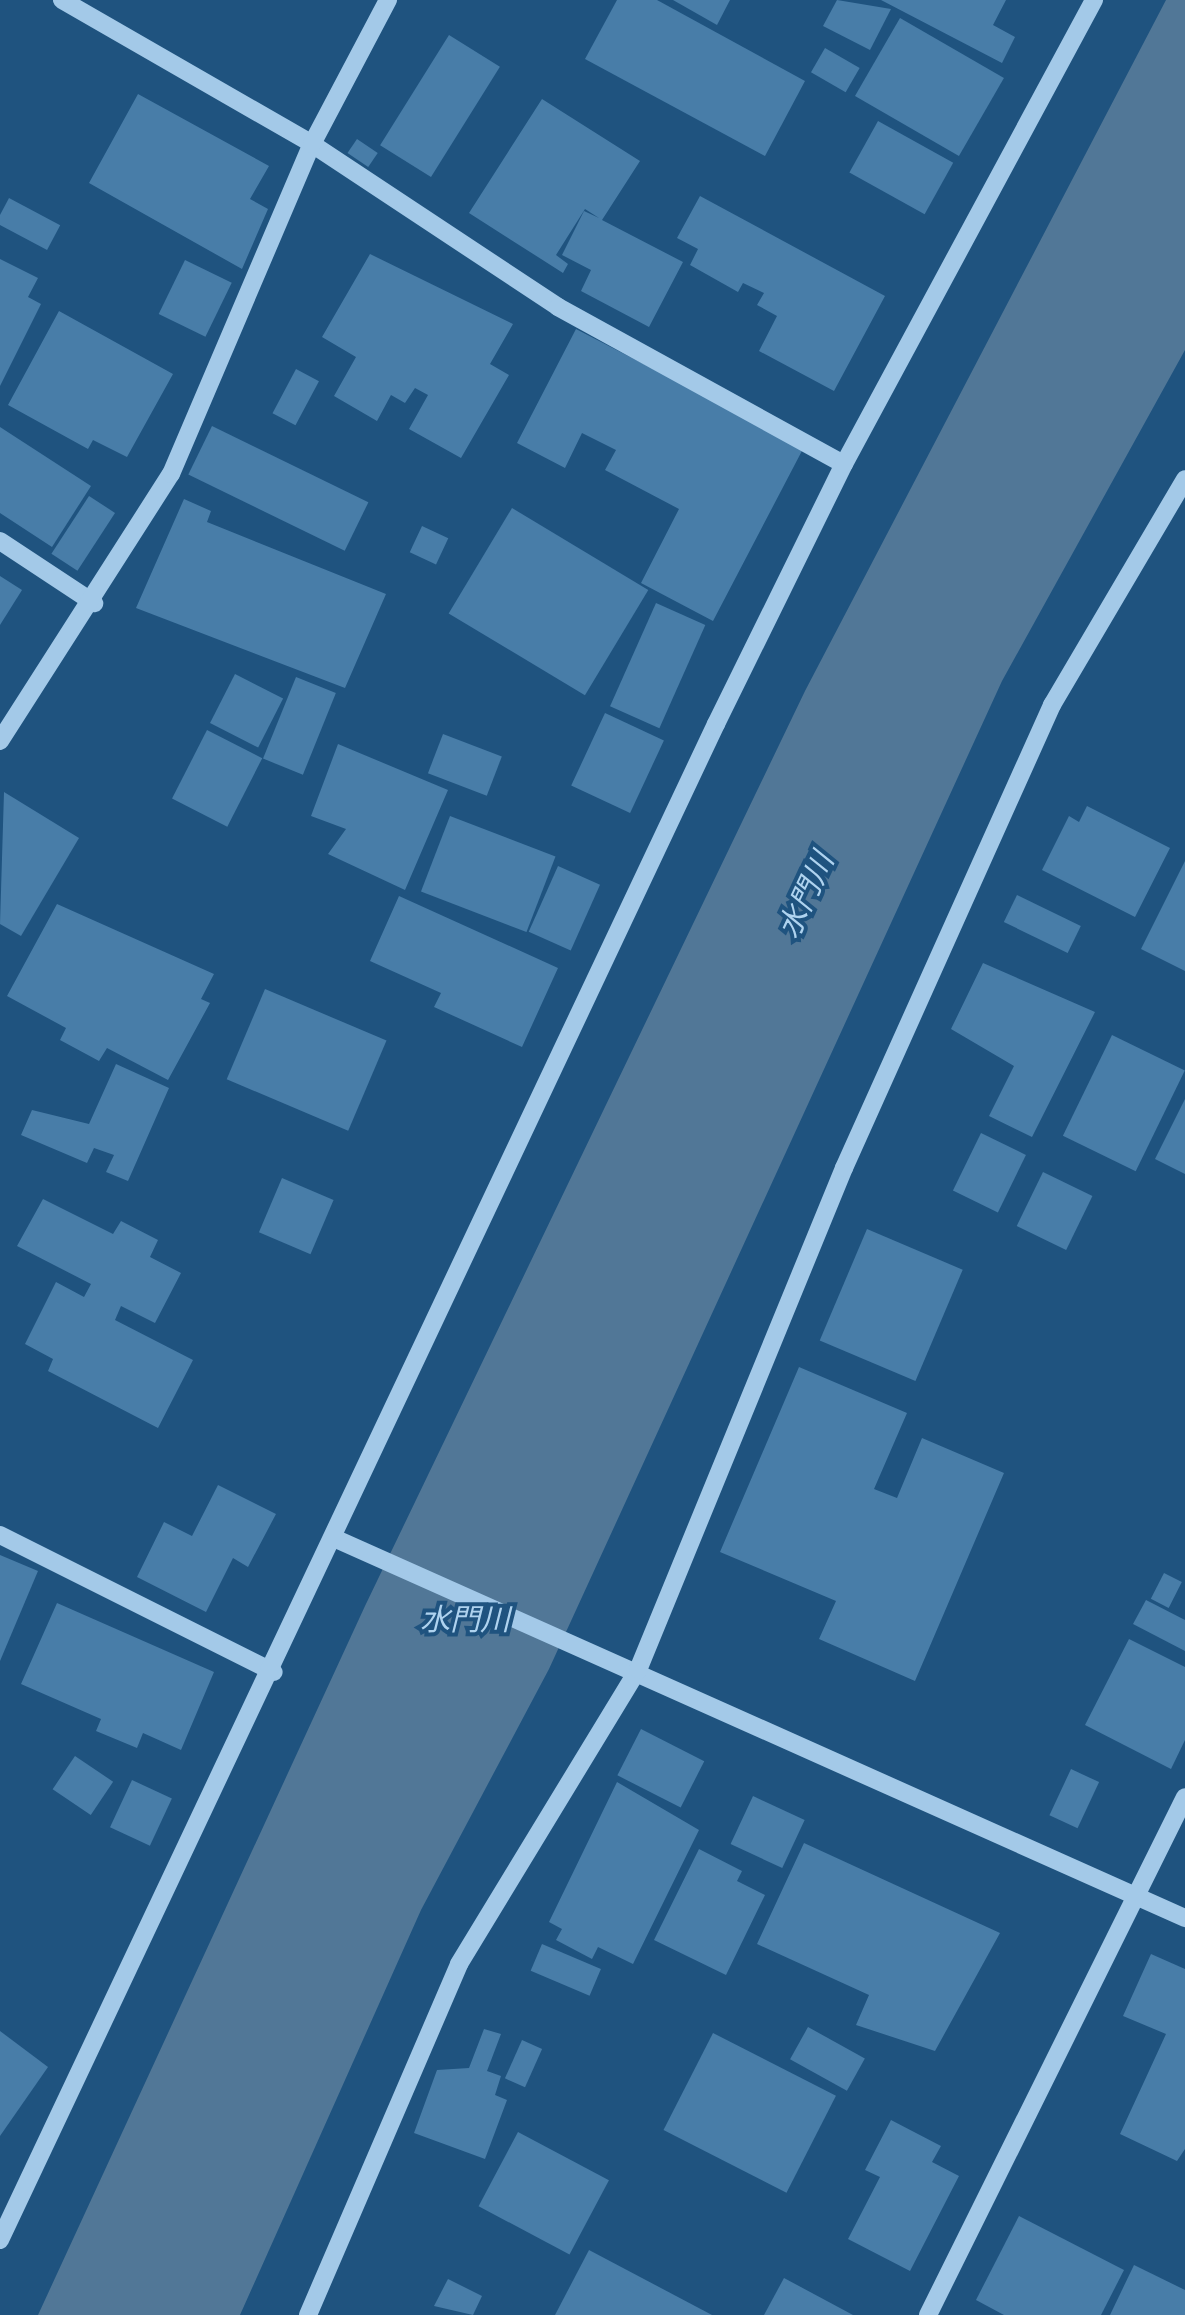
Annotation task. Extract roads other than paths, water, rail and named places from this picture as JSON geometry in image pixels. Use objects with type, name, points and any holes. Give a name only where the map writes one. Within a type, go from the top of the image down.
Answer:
[{"type":"street","points":[[62,0],[312,144],[558,307],[844,464]]},
{"type":"street","points":[[0,740],[94,602],[172,474],[312,144],[388,0]]},
{"type":"street","points":[[0,2240],[274,1672],[844,464],[1094,0]]},
{"type":"street","points":[[308,2315],[459,1964],[638,1670],[844,1168],[1052,705],[1185,479]]},
{"type":"street","points":[[0,541],[94,602]]},
{"type":"street","points":[[0,1535],[274,1672]]},
{"type":"street","points":[[336,1539],[638,1670],[1185,1918]]},
{"type":"street","points":[[928,2315],[1185,1797]]},
{"type":"water","name":"水門川","points":[[1166,0],[1185,0],[1185,350],[1002,681],[549,1669],[421,1910],[240,2315],[38,2315],[365,1606],[805,691]]}]
